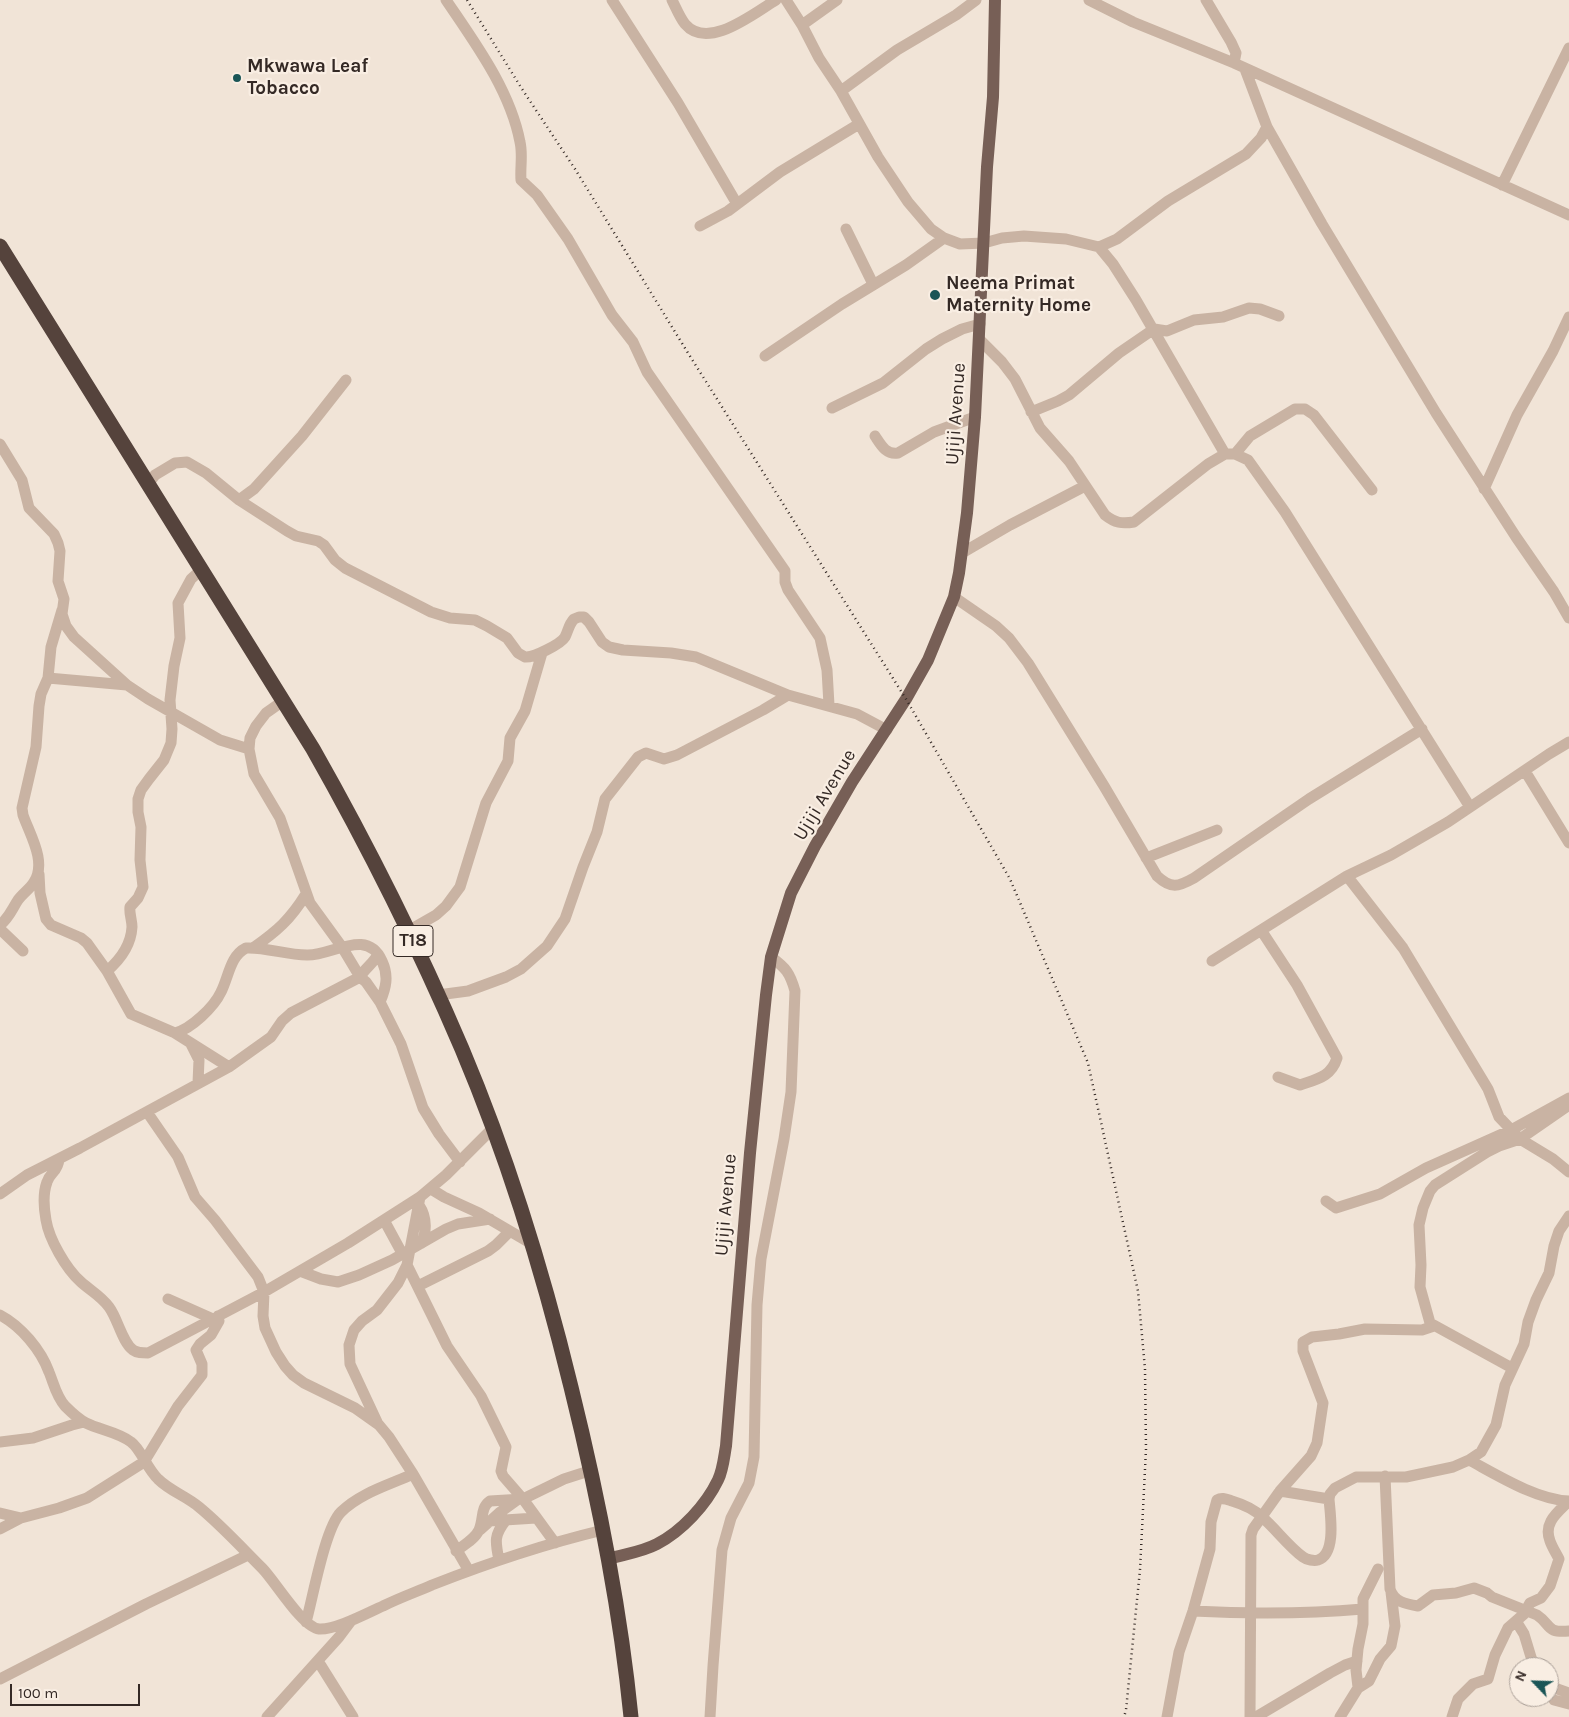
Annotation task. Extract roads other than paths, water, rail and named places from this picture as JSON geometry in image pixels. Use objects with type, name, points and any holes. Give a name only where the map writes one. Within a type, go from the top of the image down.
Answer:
[{"type":"highway","name":"T18","points":[[0,246],[202,569],[340,796],[408,931],[463,1052],[516,1192],[562,1350],[592,1470],[604,1530],[631,1717]]},
{"type":"main road","name":"Ujiji Avenue","points":[[608,1559],[642,1550],[657,1544],[673,1534],[709,1496],[719,1479],[724,1463],[750,1153],[771,957],[791,893],[835,812],[887,730],[928,660],[954,596],[962,554],[975,417],[993,97],[996,0]]},
{"type":"street","points":[[446,0],[488,64],[511,113],[520,143],[521,180],[537,195],[564,233],[612,315],[633,342],[647,372],[785,571],[785,582],[788,590],[820,638],[827,670],[829,705]]},
{"type":"street","points":[[612,0],[678,103],[737,204]]},
{"type":"street","points":[[672,0],[685,24],[700,34],[715,34],[733,26],[776,0]]},
{"type":"street","points":[[786,0],[802,25],[819,58],[908,202],[931,229],[944,238],[960,244],[984,243],[1002,238],[1024,236],[1066,238],[1098,247],[1112,264],[1154,329],[1230,454],[1248,460],[1280,505],[1470,807]]},
{"type":"street","points":[[802,25],[837,0]]},
{"type":"street","points":[[841,91],[897,50],[956,15],[976,0]]},
{"type":"street","points":[[1089,0],[1134,22],[1234,63],[1569,215]]},
{"type":"street","points":[[1206,0],[1232,42],[1236,53],[1234,63]]},
{"type":"street","points":[[1502,185],[1569,48]]},
{"type":"street","points":[[1245,69],[1268,127],[1345,262],[1484,489],[1554,592],[1569,618]]},
{"type":"street","points":[[700,226],[737,204],[768,180],[859,124]]},
{"type":"street","points":[[1098,247],[1117,239],[1168,201],[1246,154],[1261,138],[1268,127]]},
{"type":"street","points":[[846,230],[873,284]]},
{"type":"street","points":[[765,356],[873,284],[906,265],[944,238]]},
{"type":"street","points":[[1031,412],[1058,401],[1069,394],[1118,353],[1154,329],[1167,331],[1194,320],[1223,318],[1249,308],[1260,308],[1279,316]]},
{"type":"street","points":[[1484,489],[1517,415],[1553,351],[1569,317]]},
{"type":"street","points":[[832,408],[883,383],[926,349],[942,339],[962,329],[980,324]]},
{"type":"street","points":[[979,339],[1002,362],[1015,379],[1040,428],[1069,461],[1105,515],[1114,522],[1123,524],[1134,522],[1208,464],[1230,454],[1250,436],[1295,408],[1305,410],[1314,415],[1372,490]]},
{"type":"street","points":[[238,500],[254,489],[302,436],[346,380]]},
{"type":"street","points":[[875,436],[887,452],[892,454],[898,453],[934,432],[975,417]]},
{"type":"street","points":[[0,444],[22,480],[29,508],[54,534],[58,542],[60,552],[58,581],[64,599],[62,614],[66,626],[74,637],[127,685],[170,713],[220,740],[249,749]]},
{"type":"street","points":[[148,484],[155,475],[175,462],[187,462],[219,483],[238,500],[287,531],[296,536],[318,541],[324,545],[335,560],[345,568],[441,616],[466,618],[481,623],[507,638],[518,653],[525,657],[535,656],[563,640],[570,623],[579,617],[584,618],[589,622],[602,642],[609,646],[623,650],[686,655],[788,695],[857,714],[887,730]]},
{"type":"street","points":[[962,554],[1010,525],[1085,486]]},
{"type":"street","points":[[107,971],[116,963],[126,949],[132,925],[130,907],[138,898],[143,887],[138,799],[141,790],[168,752],[172,729],[170,713],[172,679],[180,638],[178,603],[191,579],[202,569]]},
{"type":"street","points":[[954,596],[996,626],[1009,638],[1028,663],[1157,876],[1165,883],[1171,885],[1182,884],[1332,784],[1422,729]]},
{"type":"street","points":[[64,599],[51,647],[48,678],[40,700],[36,747],[22,808],[39,861],[40,893],[46,919],[51,925],[87,943],[107,971],[131,1014],[175,1034],[229,1067]]},
{"type":"street","points":[[408,931],[446,906],[460,887],[486,803],[508,761],[510,738],[526,711],[542,652]]},
{"type":"street","points":[[48,678],[127,685]]},
{"type":"street","points":[[438,995],[468,991],[506,977],[521,969],[547,946],[565,918],[597,832],[605,799],[638,757],[646,753],[664,759],[677,755],[788,695]]},
{"type":"street","points":[[283,701],[266,713],[250,738],[249,749],[254,774],[280,818],[306,894],[314,910],[342,947],[360,977],[366,982],[380,1002],[401,1044],[424,1108],[439,1134],[460,1162]]},
{"type":"street","points":[[1212,961],[1347,876],[1400,850],[1448,822],[1569,742]]},
{"type":"street","points":[[1524,771],[1569,843]]},
{"type":"street","points":[[1146,858],[1216,830]]},
{"type":"street","points":[[23,951],[1,930],[0,925],[10,914],[22,895],[32,886],[39,872]]},
{"type":"street","points":[[1347,876],[1403,948],[1488,1089],[1499,1117],[1520,1139],[1553,1159],[1569,1172]]},
{"type":"street","points":[[253,948],[276,932],[286,922],[306,894]]},
{"type":"street","points":[[1261,930],[1297,985],[1336,1058],[1328,1074],[1300,1085],[1278,1077]]},
{"type":"street","points":[[175,1034],[189,1028],[217,999],[234,959],[239,952],[246,948],[309,956],[352,944],[360,944],[374,949],[383,962],[387,981],[380,1002]]},
{"type":"street","points":[[0,1194],[27,1175],[229,1067],[271,1038],[282,1021],[291,1014],[360,977],[365,968],[375,960],[378,954]]},
{"type":"street","points":[[710,1717],[722,1550],[731,1518],[744,1494],[752,1473],[757,1305],[761,1259],[791,1092],[795,990],[790,976],[784,967],[771,957]]},
{"type":"street","points":[[189,1028],[190,1043],[199,1060],[198,1083]]},
{"type":"street","points":[[1326,1201],[1336,1208],[1380,1194],[1426,1168],[1511,1130],[1569,1098]]},
{"type":"street","points":[[1512,1368],[1434,1326],[1429,1320],[1420,1287],[1419,1225],[1423,1208],[1430,1191],[1435,1185],[1487,1152],[1520,1139],[1569,1105]]},
{"type":"street","points":[[146,1113],[178,1157],[195,1197],[215,1220],[258,1278],[264,1292],[263,1316],[265,1328],[272,1346],[285,1366],[293,1376],[304,1383],[355,1408],[379,1425]]},
{"type":"street","points":[[58,1159],[57,1169],[49,1177],[45,1190],[46,1221],[50,1235],[66,1266],[75,1276],[100,1296],[116,1316],[125,1339],[132,1350],[148,1353],[264,1292],[419,1201],[492,1129]]},
{"type":"street","points":[[432,1189],[532,1244]]},
{"type":"street","points":[[355,1408],[356,1392],[350,1364],[349,1345],[354,1330],[362,1321],[377,1310],[398,1283],[406,1258],[419,1201]]},
{"type":"street","points":[[419,1201],[426,1225],[422,1243]]},
{"type":"street","points":[[1166,1717],[1179,1652],[1193,1611],[1210,1549],[1211,1522],[1217,1500],[1223,1498],[1239,1503],[1263,1517],[1304,1558],[1317,1560],[1322,1557],[1330,1544],[1332,1530],[1329,1499],[1330,1494],[1336,1488],[1356,1477],[1385,1476],[1406,1478],[1453,1467],[1481,1452],[1492,1432],[1505,1385],[1524,1344],[1528,1322],[1549,1273],[1558,1231],[1569,1216]]},
{"type":"street","points":[[384,1220],[406,1258],[447,1346],[478,1391],[506,1447],[501,1471],[503,1476],[555,1542]]},
{"type":"street","points":[[300,1271],[322,1279],[338,1282],[406,1258],[434,1234],[458,1224],[490,1220]]},
{"type":"street","points":[[418,1286],[488,1251],[509,1232]]},
{"type":"street","points":[[0,1529],[21,1518],[60,1508],[81,1500],[144,1462],[178,1406],[202,1375],[202,1364],[196,1350],[211,1335],[219,1322],[216,1318],[168,1299]]},
{"type":"street","points":[[0,1315],[14,1324],[33,1344],[47,1368],[58,1396],[75,1416],[84,1422],[133,1443],[144,1462],[160,1481],[197,1505],[217,1523],[268,1574],[306,1622],[319,1629],[351,1621],[425,1588],[500,1560],[555,1542],[604,1530]]},
{"type":"street","points":[[1250,1717],[1251,1536],[1253,1529],[1280,1491],[1302,1467],[1317,1443],[1323,1403],[1303,1351],[1304,1341],[1312,1337],[1365,1330],[1422,1330],[1434,1326]]},
{"type":"street","points":[[350,1364],[379,1425],[413,1474],[469,1571]]},
{"type":"street","points":[[0,1442],[33,1438],[84,1422]]},
{"type":"street","points":[[1469,1460],[1529,1490],[1550,1498],[1569,1501]]},
{"type":"street","points":[[456,1551],[490,1520],[520,1500],[564,1479],[592,1470]]},
{"type":"street","points":[[306,1622],[334,1521],[341,1512],[358,1498],[413,1474]]},
{"type":"street","points":[[1340,1717],[1358,1687],[1369,1681],[1380,1659],[1391,1646],[1395,1626],[1391,1592],[1385,1476]]},
{"type":"street","points":[[1280,1491],[1329,1499]]},
{"type":"street","points":[[479,1531],[484,1508],[490,1500],[520,1500]]},
{"type":"street","points":[[1452,1717],[1458,1698],[1473,1684],[1488,1679],[1508,1628],[1524,1614],[1530,1602],[1542,1597],[1553,1579],[1558,1559],[1549,1538],[1549,1526],[1551,1520],[1569,1501]]},
{"type":"street","points":[[0,1513],[21,1518]]},
{"type":"street","points":[[490,1520],[536,1518]]},
{"type":"street","points":[[500,1560],[495,1542],[500,1527],[506,1520]]},
{"type":"street","points":[[0,1679],[146,1604],[248,1555]]},
{"type":"street","points":[[1358,1687],[1356,1674],[1363,1624],[1364,1595],[1375,1578],[1378,1569]]},
{"type":"street","points":[[1391,1592],[1402,1602],[1418,1606],[1433,1595],[1456,1593],[1477,1588],[1492,1597],[1542,1618],[1550,1629],[1558,1632],[1569,1631]]},
{"type":"street","points":[[1193,1611],[1250,1614],[1311,1613],[1363,1609]]},
{"type":"street","points":[[267,1717],[318,1661],[351,1621]]},
{"type":"street","points":[[1516,1621],[1524,1634],[1531,1657]]},
{"type":"street","points":[[318,1661],[353,1717]]},
{"type":"street","points":[[1256,1717],[1330,1673],[1357,1661]]},
{"type":"railway","points":[[467,0],[522,89],[575,169],[688,353],[906,699],[1010,879],[1088,1063],[1138,1291],[1145,1369],[1146,1449],[1140,1570],[1124,1717]]},
{"type":"place","name":"Mkwawa Leaf Tobacco","points":[[237,78]]},
{"type":"place","name":"Neema Primat Maternity Home","points":[[935,295]]}]
